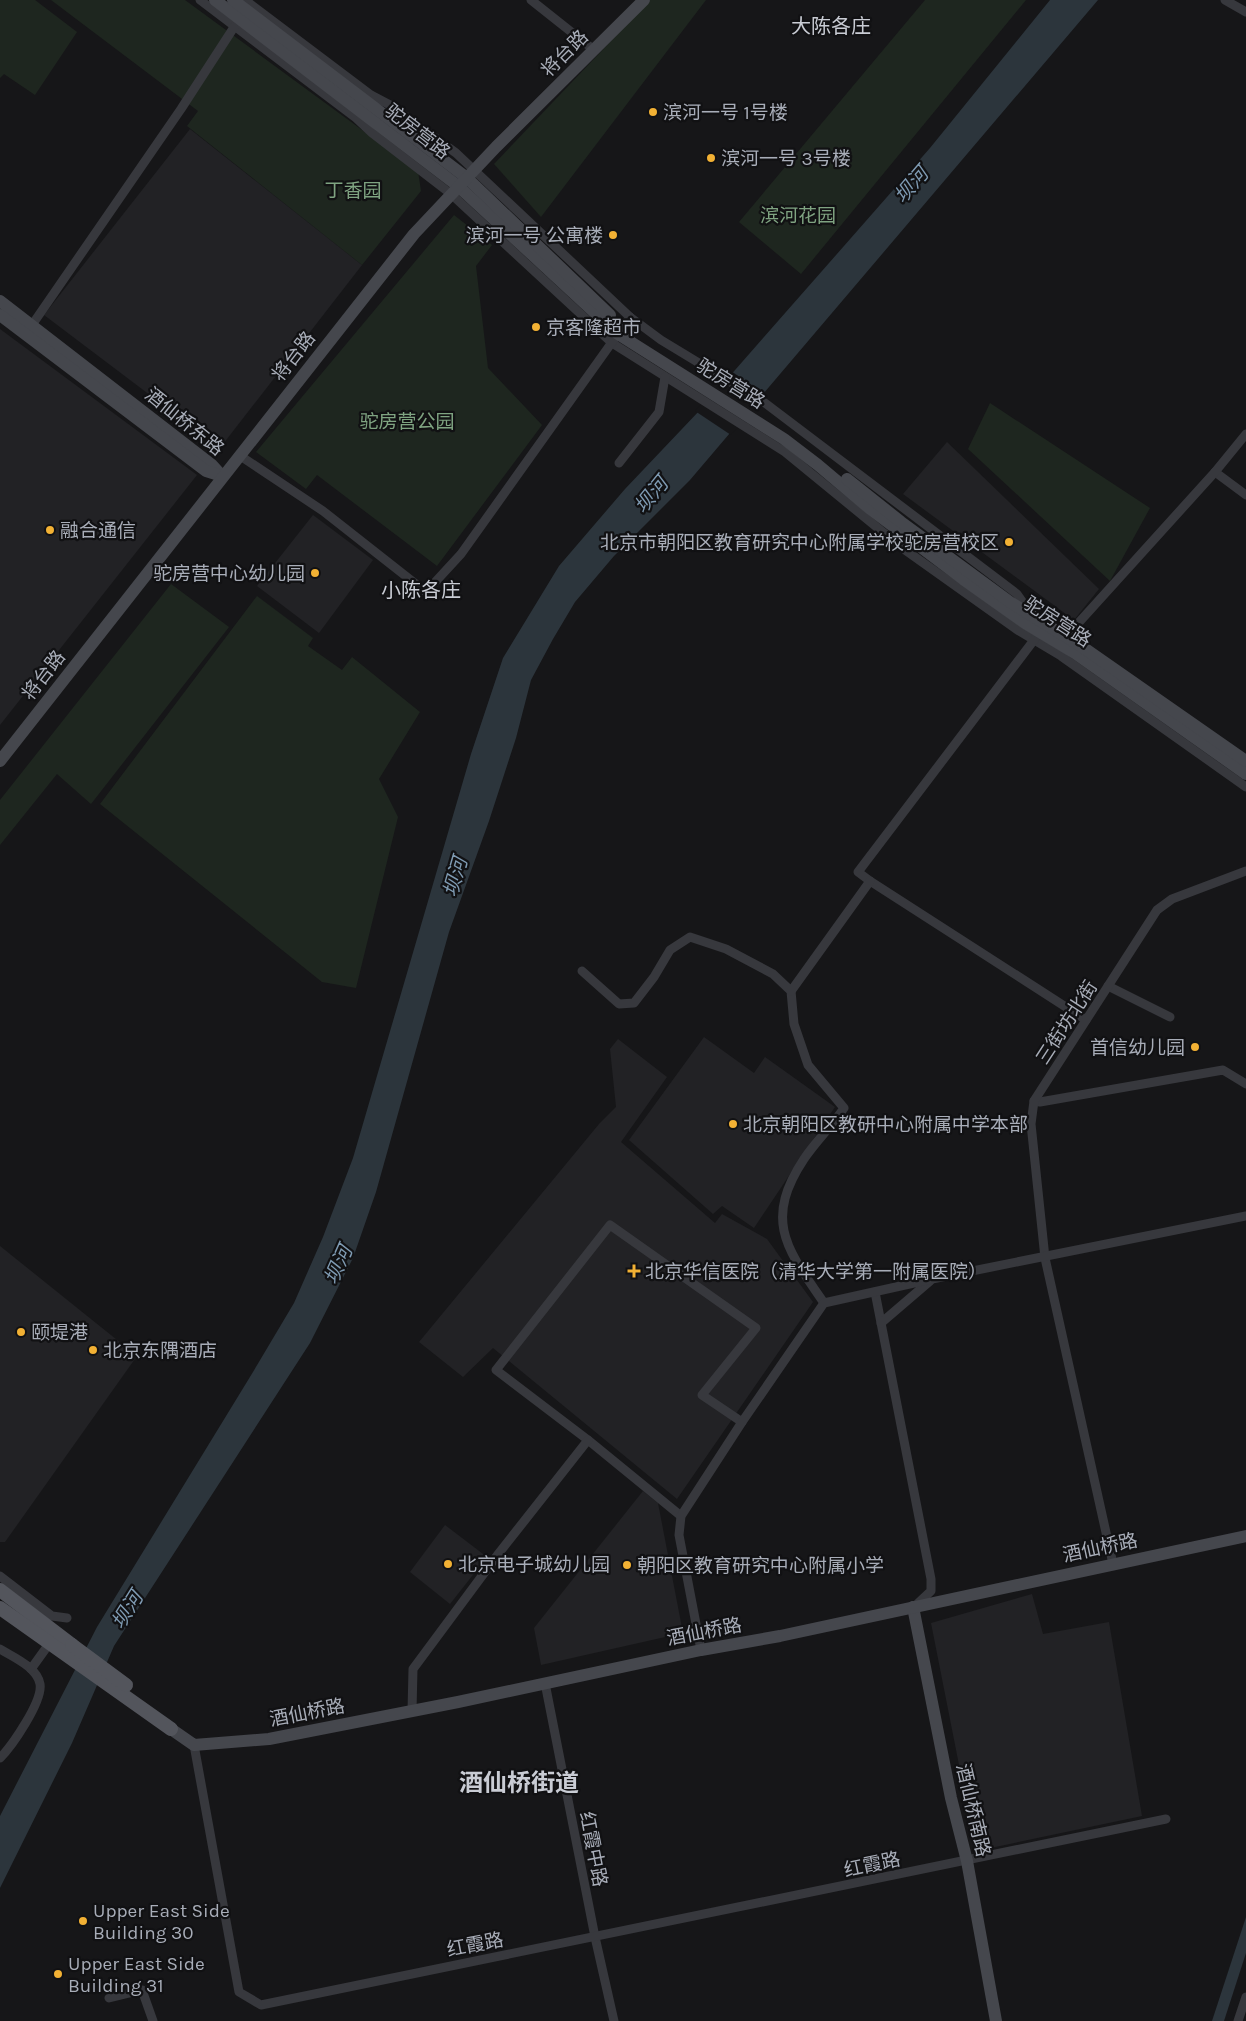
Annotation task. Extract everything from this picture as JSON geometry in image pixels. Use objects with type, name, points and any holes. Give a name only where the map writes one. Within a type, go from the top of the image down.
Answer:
[{"type":"main road","points":[[0,1590],[70,1650],[123,1689],[171,1729]]},
{"type":"main road","points":[[0,1608],[49,1644],[70,1650]]},
{"type":"street","points":[[32,325],[181,109],[237,22],[200,0]]},
{"type":"street","name":"驼房营路","points":[[214,0],[237,22],[463,182]]},
{"type":"street","name":"驼房营路","points":[[233,0],[463,182],[621,330],[703,383],[752,420],[801,452],[869,508],[1037,636],[1063,640],[1246,761]]},
{"type":"street","points":[[245,0],[371,95],[390,105],[456,153],[463,182],[621,330],[665,377],[703,383],[765,404],[1017,594],[1034,618]]},
{"type":"street","points":[[531,0],[594,50]]},
{"type":"street","name":"将台路","points":[[0,761],[389,264],[463,182],[644,0]]},
{"type":"street","points":[[1225,0],[1246,12]]},
{"type":"street","name":"酒仙桥东路","points":[[0,301],[212,465],[222,476]]},
{"type":"street","name":"酒仙桥东路","points":[[0,315],[206,471],[222,476]]},
{"type":"street","points":[[621,330],[660,340],[703,383]]},
{"type":"street","points":[[239,455],[323,511],[426,592],[461,554],[621,330]]},
{"type":"street","points":[[620,463],[659,412],[665,377]]},
{"type":"street","name":"驼房营路","points":[[752,420],[800,442],[901,522],[1246,774]]},
{"type":"street","points":[[1063,640],[1216,472],[1246,434]]},
{"type":"street","points":[[1216,472],[1246,495]]},
{"type":"street","points":[[1086,1020],[858,872],[1037,636],[1061,656],[1246,787]]},
{"type":"street","name":"三街坊北街","points":[[1113,1564],[1045,1258],[1031,1124],[1034,1101],[1157,910],[1172,899],[1246,871]]},
{"type":"street","points":[[824,1303],[795,1261],[782,1226],[784,1195],[804,1159],[844,1108],[808,1065],[794,1024],[791,991],[870,881]]},
{"type":"street","points":[[582,971],[619,1004],[634,1003],[654,977],[670,950],[690,937],[726,949],[773,974],[791,991]]},
{"type":"street","points":[[1108,986],[1170,1017]]},
{"type":"street","points":[[1034,1101],[1040,1102],[1223,1070],[1246,1084]]},
{"type":"street","points":[[701,1650],[679,1535],[682,1516],[742,1422],[824,1303],[932,1279],[1045,1258],[1246,1216]]},
{"type":"street","points":[[682,1516],[588,1440],[496,1370],[610,1225],[756,1328],[702,1395],[742,1422]]},
{"type":"street","points":[[881,1323],[932,1279]]},
{"type":"street","points":[[875,1292],[932,1579],[932,1592],[913,1608]]},
{"type":"street","points":[[412,1711],[413,1668],[499,1553],[588,1440]]},
{"type":"street","name":"酒仙桥路","points":[[194,1745],[269,1739],[412,1711],[701,1650],[780,1636],[1246,1536]]},
{"type":"street","points":[[0,1576],[52,1616],[67,1618]]},
{"type":"street","name":"酒仙桥南路","points":[[913,1608],[951,1798],[967,1861],[996,2021]]},
{"type":"street","points":[[31,1669],[49,1644]]},
{"type":"street","points":[[0,1649],[31,1669],[40,1684],[38,1699],[7,1752],[0,1758]]},
{"type":"street","name":"红霞中路","points":[[545,1683],[595,1937],[614,2021]]},
{"type":"street","points":[[171,1729],[194,1745]]},
{"type":"street","name":"红霞路","points":[[194,1745],[239,1992],[262,2005],[1166,1819]]},
{"type":"street","points":[[108,1998],[142,1990],[153,2021]]},
{"type":"street","points":[[1238,2021],[1246,1997]]},
{"type":"shaded area","points":[[190,129],[362,265],[220,448],[44,315]]},
{"type":"shaded area","points":[[0,329],[197,475],[0,725]]},
{"type":"shaded area","name":"北京市朝阳区教育研究中心附属学校驼房营校区","points":[[947,442],[1099,589],[1074,620],[903,494]]},
{"type":"shaded area","name":"驼房营中心幼儿园","points":[[313,515],[373,560],[319,633],[257,586]]},
{"type":"shaded area","name":"北京朝阳区教研中心附属中学本部","points":[[704,1037],[754,1073],[765,1057],[835,1107],[754,1228],[722,1206],[713,1214],[629,1140]]},
{"type":"shaded area","name":"北京华信医院（清华大学第一附属医院）","points":[[618,1039],[667,1077],[621,1142],[715,1223],[722,1214],[767,1239],[813,1302],[677,1499],[493,1348],[463,1377],[419,1342],[599,1124],[616,1107],[610,1049]]},
{"type":"shaded area","name":"颐堤港","points":[[0,1246],[137,1356],[5,1542],[0,1542]]},
{"type":"shaded area","name":"朝阳区教育研究中心附属小学","points":[[643,1491],[658,1503],[683,1633],[541,1665],[534,1628]]},
{"type":"shaded area","name":"北京电子城幼儿园","points":[[445,1525],[487,1557],[450,1604],[410,1572]]},
{"type":"shaded area","points":[[1032,1594],[1043,1634],[1109,1622],[1142,1816],[976,1851],[931,1623]]},
{"type":"green space","points":[[0,0],[35,0],[77,32],[35,95],[4,74],[0,78]]},
{"type":"green space","name":"丁香园","points":[[51,0],[185,0],[418,171],[421,191],[362,265],[187,126],[198,111]]},
{"type":"green space","points":[[650,0],[706,0],[541,217],[494,164]]},
{"type":"green space","name":"滨河花园","points":[[925,0],[1026,0],[801,274],[739,222]]},
{"type":"green space","name":"驼房营公园","points":[[454,215],[492,245],[476,266],[488,368],[542,425],[437,566],[317,475],[306,489],[256,452]]},
{"type":"green space","points":[[990,403],[1150,508],[1110,581],[968,449]]},
{"type":"green space","points":[[171,584],[229,627],[91,804],[57,774],[0,845],[0,800]]},
{"type":"green space","points":[[257,596],[313,638],[308,646],[342,670],[352,657],[420,712],[379,779],[398,817],[356,988],[322,982],[100,804]]},
{"type":"water","name":"坝河","points":[[1050,0],[1098,0],[690,480],[614,556],[575,602],[553,639],[531,680],[516,738],[489,821],[449,932],[376,1192],[353,1258],[310,1343],[114,1646],[72,1743],[0,1888],[0,1816],[97,1627],[294,1303],[323,1237],[353,1158],[471,754],[503,658],[559,566],[625,489],[700,410],[930,148]]},
{"type":"water","points":[[1246,1917],[1246,1953],[1224,2021],[1212,2021]]},
{"type":"pier","points":[[731,371],[766,395],[731,435],[695,411]]},
{"type":"place","name":"滨河一号 1号楼","points":[[653,112]]},
{"type":"place","name":"滨河一号 3号楼","points":[[711,158]]},
{"type":"place","name":"滨河一号 公寓楼","points":[[613,235]]},
{"type":"place","name":"京客隆超市","points":[[536,327]]},
{"type":"place","name":"融合通信","points":[[50,530]]},
{"type":"place","name":"北京市朝阳区教育研究中心附属学校驼房营校区","points":[[1009,542]]},
{"type":"place","name":"驼房营中心幼儿园","points":[[315,573]]},
{"type":"place","name":"首信幼儿园","points":[[1195,1047]]},
{"type":"place","name":"北京朝阳区教研中心附属中学本部","points":[[733,1124]]},
{"type":"place","name":"北京华信医院（清华大学第一附属医院）","points":[[634,1271]]},
{"type":"place","name":"颐堤港","points":[[21,1332]]},
{"type":"place","name":"北京东隅酒店","points":[[93,1350]]},
{"type":"place","name":"北京电子城幼儿园","points":[[448,1564]]},
{"type":"place","name":"朝阳区教育研究中心附属小学","points":[[627,1565]]},
{"type":"place","name":"Upper East Side Building 30","points":[[83,1921]]},
{"type":"place","name":"Upper East Side Building 31","points":[[58,1974]]},
{"type":"district","name":"大陈各庄","points":[[831,26]]},
{"type":"district","name":"小陈各庄","points":[[421,590]]},
{"type":"district","name":"酒仙桥街道","points":[[519,1783]]}]
